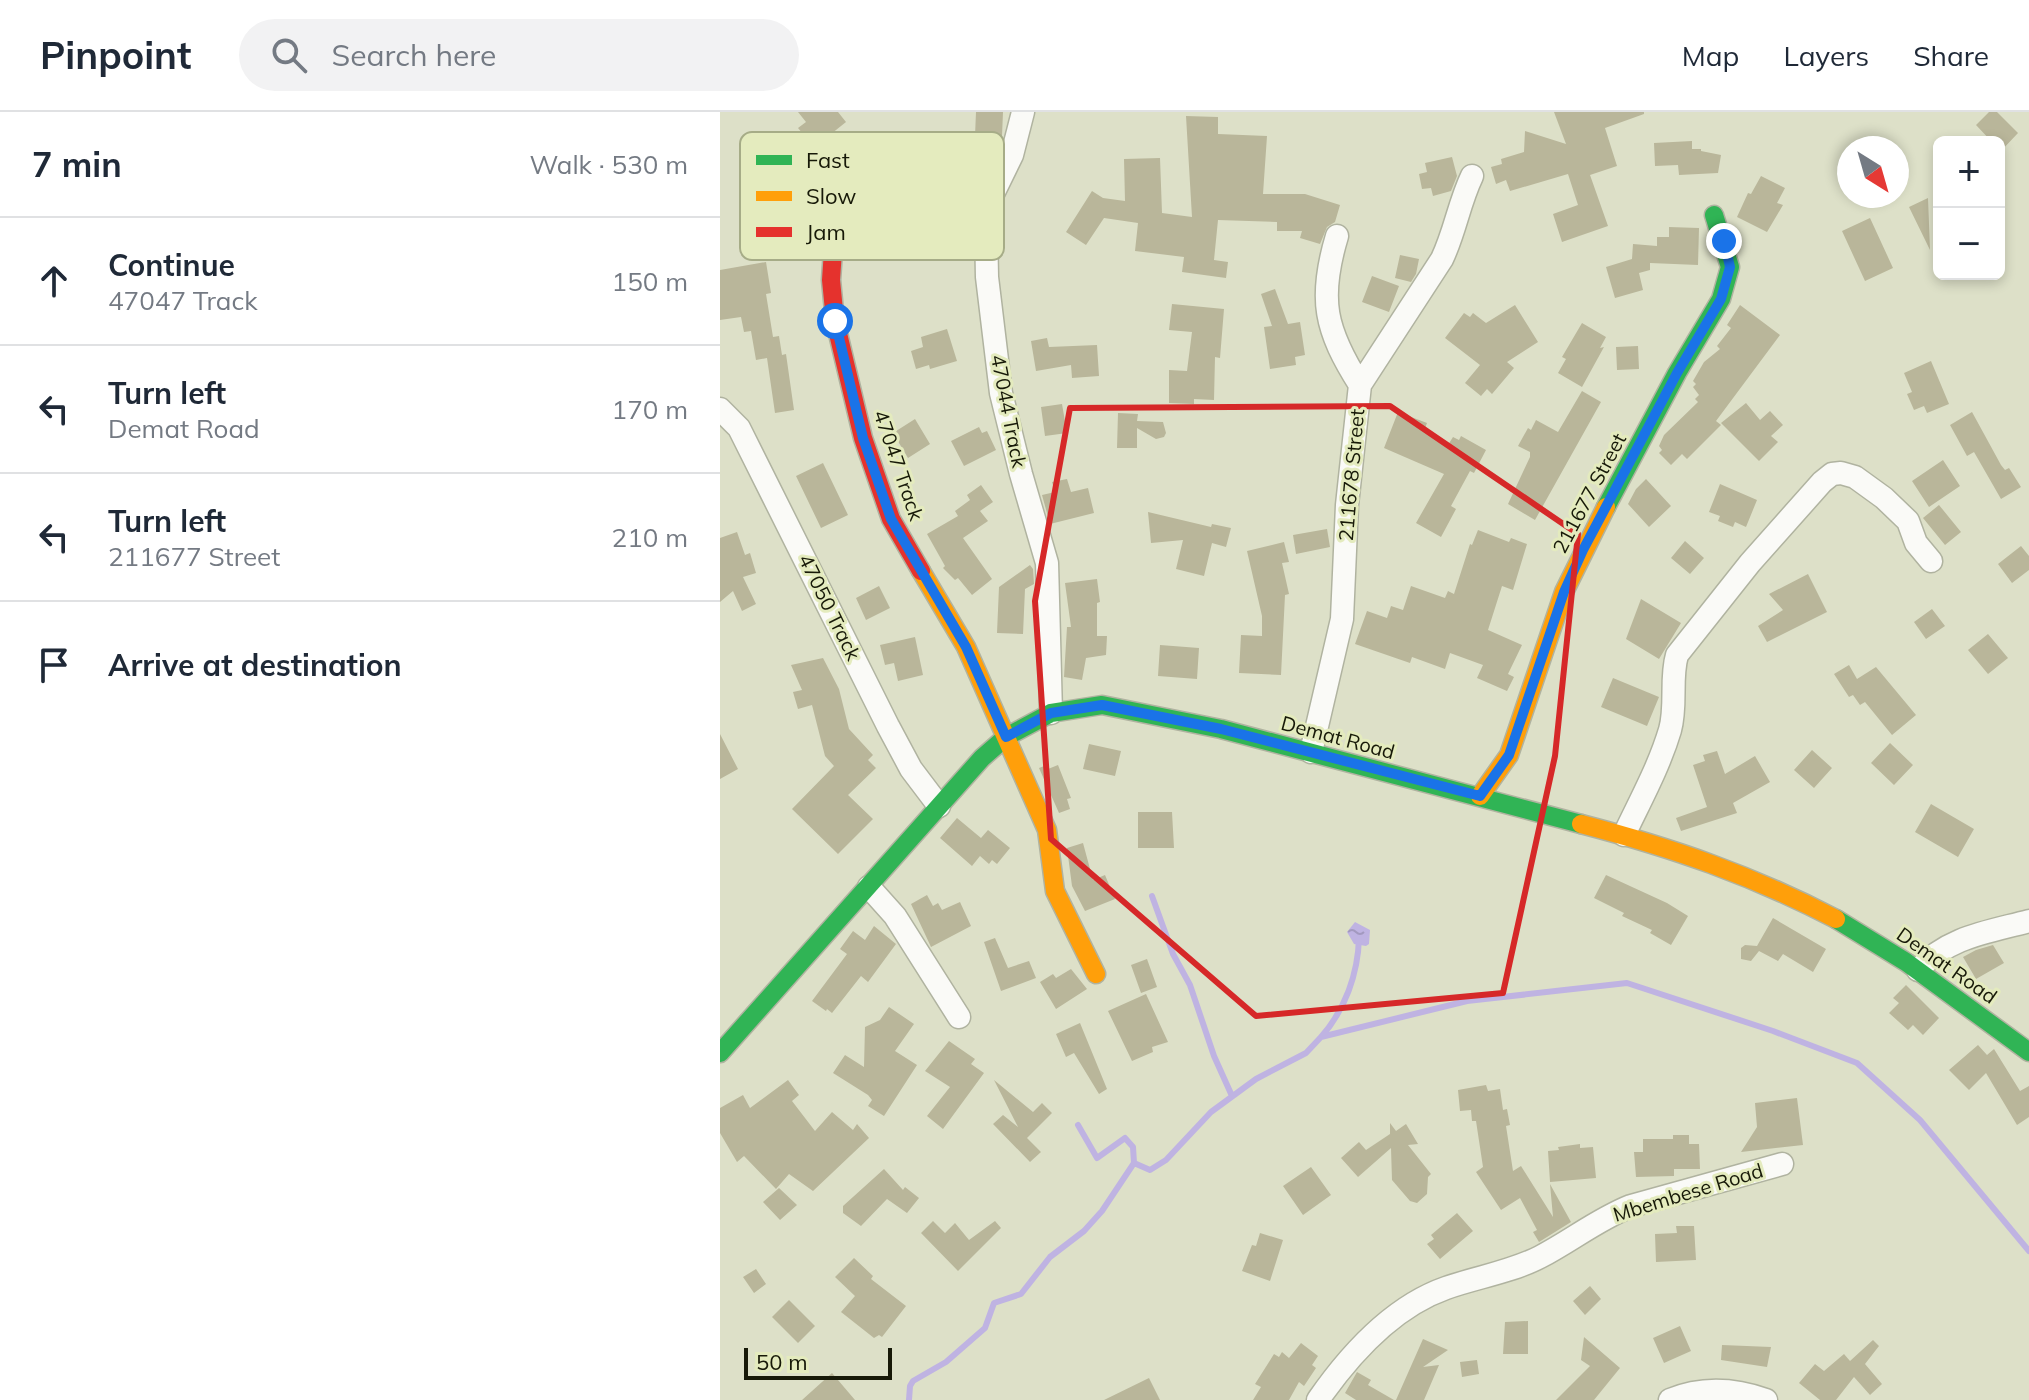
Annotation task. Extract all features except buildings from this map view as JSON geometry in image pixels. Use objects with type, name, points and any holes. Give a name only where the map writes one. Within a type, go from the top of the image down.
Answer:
[{"type":"street","name":"47044 Track","points":[[1004,171],[1012,155],[1023,112]]},
{"type":"street","name":"211678 Street","points":[[1311,752],[1342,619],[1347,505],[1360,385],[1442,259],[1472,176]]},
{"type":"street","name":"211677 Street","points":[[1480,796],[1509,755],[1564,592],[1583,550],[1677,373],[1721,299],[1730,267],[1714,215]]},
{"type":"street","points":[[1337,236],[1328,266],[1327,319],[1360,385]]},
{"type":"street","name":"47047 Track","points":[[832,260],[835,321],[863,438],[891,519],[966,647],[1047,830],[1051,876],[1058,901],[1096,974]]},
{"type":"street","name":"47044 Track","points":[[987,260],[1001,393],[1047,563],[1051,713]]},
{"type":"street","name":"47050 Track","points":[[720,409],[911,769],[939,806]]},
{"type":"street","points":[[1624,835],[1657,765],[1670,728],[1677,655],[1750,563],[1822,482],[1832,474],[1841,473],[1865,484],[1901,512],[1912,528],[1916,543],[1931,561]]},
{"type":"street","name":"Demat Road","points":[[721,1051],[982,758],[1006,737],[1051,713],[1102,705],[1207,726],[1480,796],[1624,835],[1727,868],[1776,888],[1838,920],[1918,970],[2029,1052]]},
{"type":"street","points":[[869,887],[895,916],[959,1017]]},
{"type":"street","points":[[1918,970],[1929,957],[1949,944],[2029,921]]},
{"type":"street","name":"Mbembese Road","points":[[1318,1400],[1364,1343],[1397,1315],[1442,1289],[1540,1257],[1607,1215],[1631,1206],[1782,1164]]},
{"type":"street","points":[[1670,1400],[1709,1391],[1744,1392],[1766,1400]]},
{"type":"highlighted area","points":[[1390,406],[1578,534],[1555,756],[1503,993],[1256,1016],[1051,839],[1035,601],[1070,408]]},
{"type":"water","points":[[1355,922],[1370,930],[1369,944],[1366,946],[1354,944],[1347,932]]},
{"type":"waterway","points":[[1152,896],[1232,1096]]},
{"type":"waterway","points":[[1321,1037],[1349,991],[1359,938]]},
{"type":"waterway","points":[[909,1400],[913,1381],[946,1362],[985,1328],[994,1303],[1021,1294],[1050,1257],[1084,1231],[1102,1211],[1134,1163],[1150,1170],[1166,1160],[1211,1112],[1256,1079],[1306,1053],[1321,1037],[1467,1001],[1627,983],[1773,1031],[1857,1063],[1920,1120],[2029,1251]]},
{"type":"waterway","points":[[1078,1125],[1097,1158],[1125,1138],[1133,1147],[1134,1163]]},
{"type":"traffic: fast","points":[[1606,507],[1677,373],[1721,299],[1730,267],[1714,215]]},
{"type":"traffic: fast","points":[[720,1053],[982,758],[1006,737],[1051,713],[1102,705],[1221,729],[1581,824]]},
{"type":"traffic: fast","points":[[1836,919],[1906,962],[2029,1052]]},
{"type":"traffic: slow","points":[[1480,796],[1509,755],[1564,592],[1606,507]]},
{"type":"traffic: slow","points":[[921,571],[966,647],[1047,830],[1055,891],[1096,974]]},
{"type":"traffic: slow","points":[[1581,824],[1711,864],[1836,919]]},
{"type":"traffic: jam","points":[[832,260],[835,321],[863,438],[891,519],[921,571]]},
{"type":"route","points":[[835,321],[863,438],[891,519],[966,647],[1006,737],[1051,713],[1102,705],[1221,729],[1480,796],[1509,755],[1545,644],[1583,550],[1655,413],[1721,299],[1730,267],[1724,241]]}]
